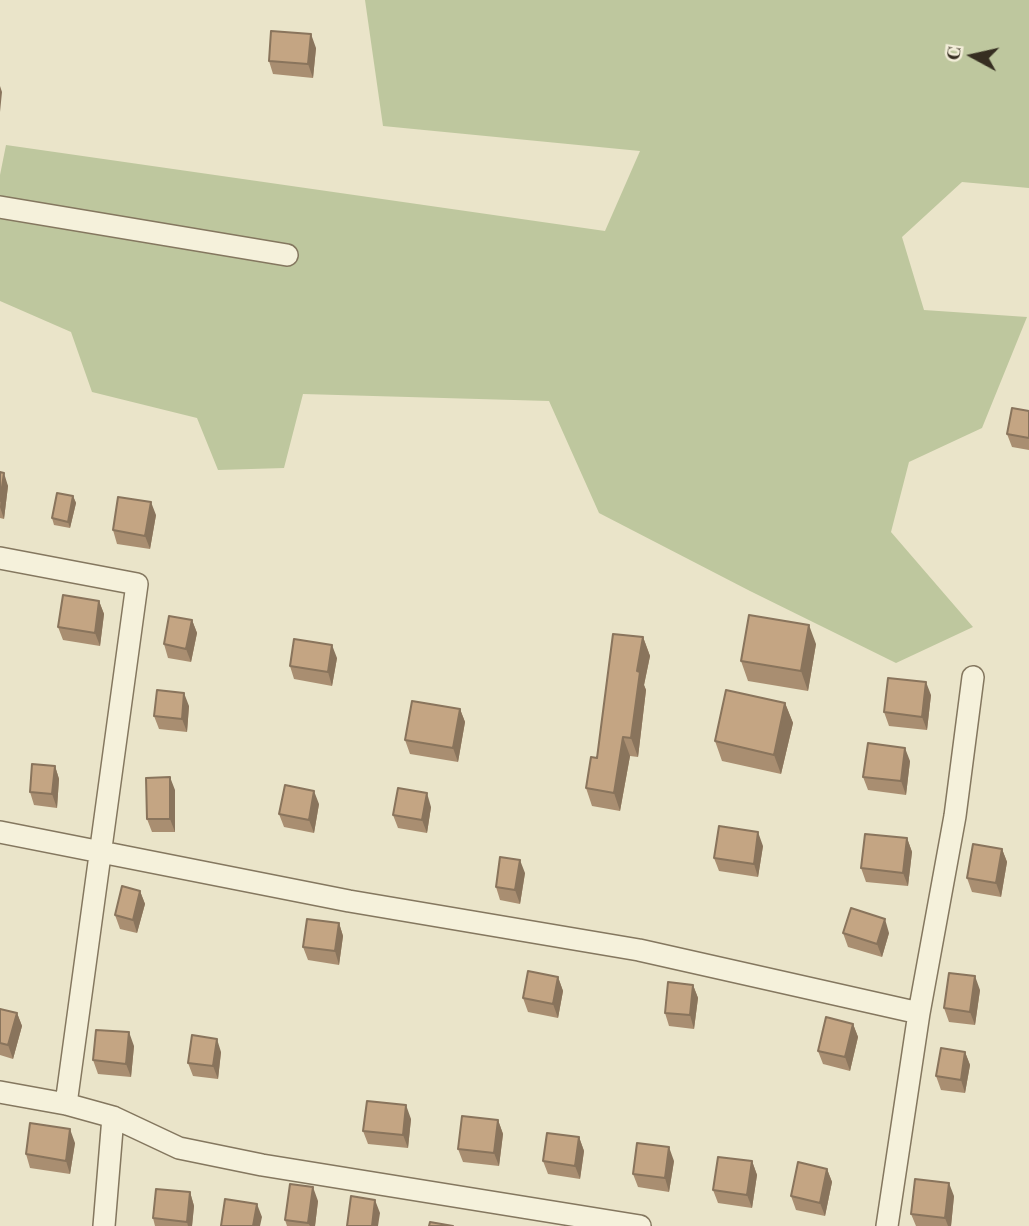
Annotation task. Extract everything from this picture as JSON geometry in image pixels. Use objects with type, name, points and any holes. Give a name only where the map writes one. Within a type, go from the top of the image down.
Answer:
[{"type":"street","points":[[0,207],[287,256]]},
{"type":"street","points":[[0,558],[137,584],[66,1104]]},
{"type":"street","points":[[887,1226],[919,1013],[955,816],[973,677]]},
{"type":"street","points":[[0,832],[349,901],[639,950],[919,1013]]},
{"type":"street","points":[[0,1092],[66,1104],[113,1117],[179,1148],[262,1165],[639,1226]]},
{"type":"street","points":[[104,1226],[113,1117]]},
{"type":"green space","points":[[365,0],[1029,0],[1029,188],[962,182],[902,237],[924,310],[1027,317],[982,428],[909,462],[891,532],[973,627],[896,663],[599,513],[549,401],[303,394],[284,468],[218,470],[197,418],[92,392],[71,332],[0,301],[0,175],[6,145],[605,231],[640,151],[383,126]]},
{"type":"building","points":[[271,31],[311,34],[308,64],[269,61]]},
{"type":"building","points":[[1012,408],[1029,411],[1029,438],[1007,434]]},
{"type":"building","points":[[0,472],[4,473],[0,501]]},
{"type":"building","points":[[57,493],[73,496],[68,522],[52,518]]},
{"type":"building","points":[[118,497],[151,502],[145,536],[113,530]]},
{"type":"building","points":[[63,595],[99,601],[95,633],[58,627]]},
{"type":"building","points":[[749,615],[809,625],[801,671],[741,661]]},
{"type":"building","points":[[169,616],[192,620],[186,649],[164,644]]},
{"type":"building","points":[[613,634],[643,637],[631,738],[623,737],[614,793],[586,788],[591,757],[597,758]]},
{"type":"building","points":[[294,639],[332,645],[328,672],[290,666]]},
{"type":"building","points":[[888,678],[926,682],[922,717],[884,712]]},
{"type":"building","points":[[157,690],[184,693],[182,719],[154,716]]},
{"type":"building","points":[[726,690],[785,703],[774,755],[715,741]]},
{"type":"building","points":[[412,701],[460,709],[453,748],[405,740]]},
{"type":"building","points":[[868,743],[905,748],[901,781],[863,777]]},
{"type":"building","points":[[32,764],[55,766],[52,794],[30,792]]},
{"type":"building","points":[[170,777],[170,819],[147,819],[146,778]]},
{"type":"building","points":[[285,785],[314,791],[309,820],[279,814]]},
{"type":"building","points":[[398,788],[427,793],[422,820],[393,815]]},
{"type":"building","points":[[719,826],[758,832],[754,864],[714,858]]},
{"type":"building","points":[[865,834],[907,838],[903,873],[861,868]]},
{"type":"building","points":[[973,844],[1002,849],[996,883],[967,878]]},
{"type":"building","points":[[500,857],[520,860],[515,890],[496,887]]},
{"type":"building","points":[[122,886],[140,891],[133,920],[115,915]]},
{"type":"building","points":[[851,908],[885,919],[877,944],[843,933]]},
{"type":"building","points":[[307,919],[339,923],[335,951],[303,947]]},
{"type":"building","points":[[528,971],[558,977],[553,1004],[523,998]]},
{"type":"building","points":[[949,973],[975,976],[970,1012],[944,1008]]},
{"type":"building","points":[[668,982],[693,985],[690,1015],[665,1013]]},
{"type":"building","points":[[0,1009],[17,1013],[8,1045],[0,1043]]},
{"type":"building","points":[[826,1017],[853,1024],[845,1057],[818,1051]]},
{"type":"building","points":[[96,1030],[129,1032],[126,1064],[93,1060]]},
{"type":"building","points":[[192,1035],[217,1039],[213,1066],[188,1063]]},
{"type":"building","points":[[941,1048],[965,1052],[961,1080],[936,1076]]},
{"type":"building","points":[[367,1101],[406,1105],[403,1135],[363,1131]]},
{"type":"building","points":[[462,1116],[498,1120],[494,1153],[458,1149]]},
{"type":"building","points":[[30,1123],[70,1129],[66,1161],[26,1154]]},
{"type":"building","points":[[547,1133],[579,1137],[575,1166],[543,1161]]},
{"type":"building","points":[[637,1143],[669,1147],[665,1178],[633,1174]]},
{"type":"building","points":[[718,1157],[752,1161],[747,1195],[713,1190]]},
{"type":"building","points":[[798,1162],[827,1169],[820,1203],[791,1196]]},
{"type":"building","points":[[915,1179],[949,1183],[945,1218],[911,1214]]},
{"type":"building","points":[[290,1184],[313,1187],[308,1223],[285,1220]]},
{"type":"building","points":[[156,1189],[190,1192],[187,1222],[153,1218]]},
{"type":"building","points":[[351,1196],[375,1200],[372,1226],[347,1226]]},
{"type":"building","points":[[225,1199],[257,1204],[253,1226],[221,1226]]},
{"type":"building","points":[[430,1222],[453,1226],[429,1226]]}]
